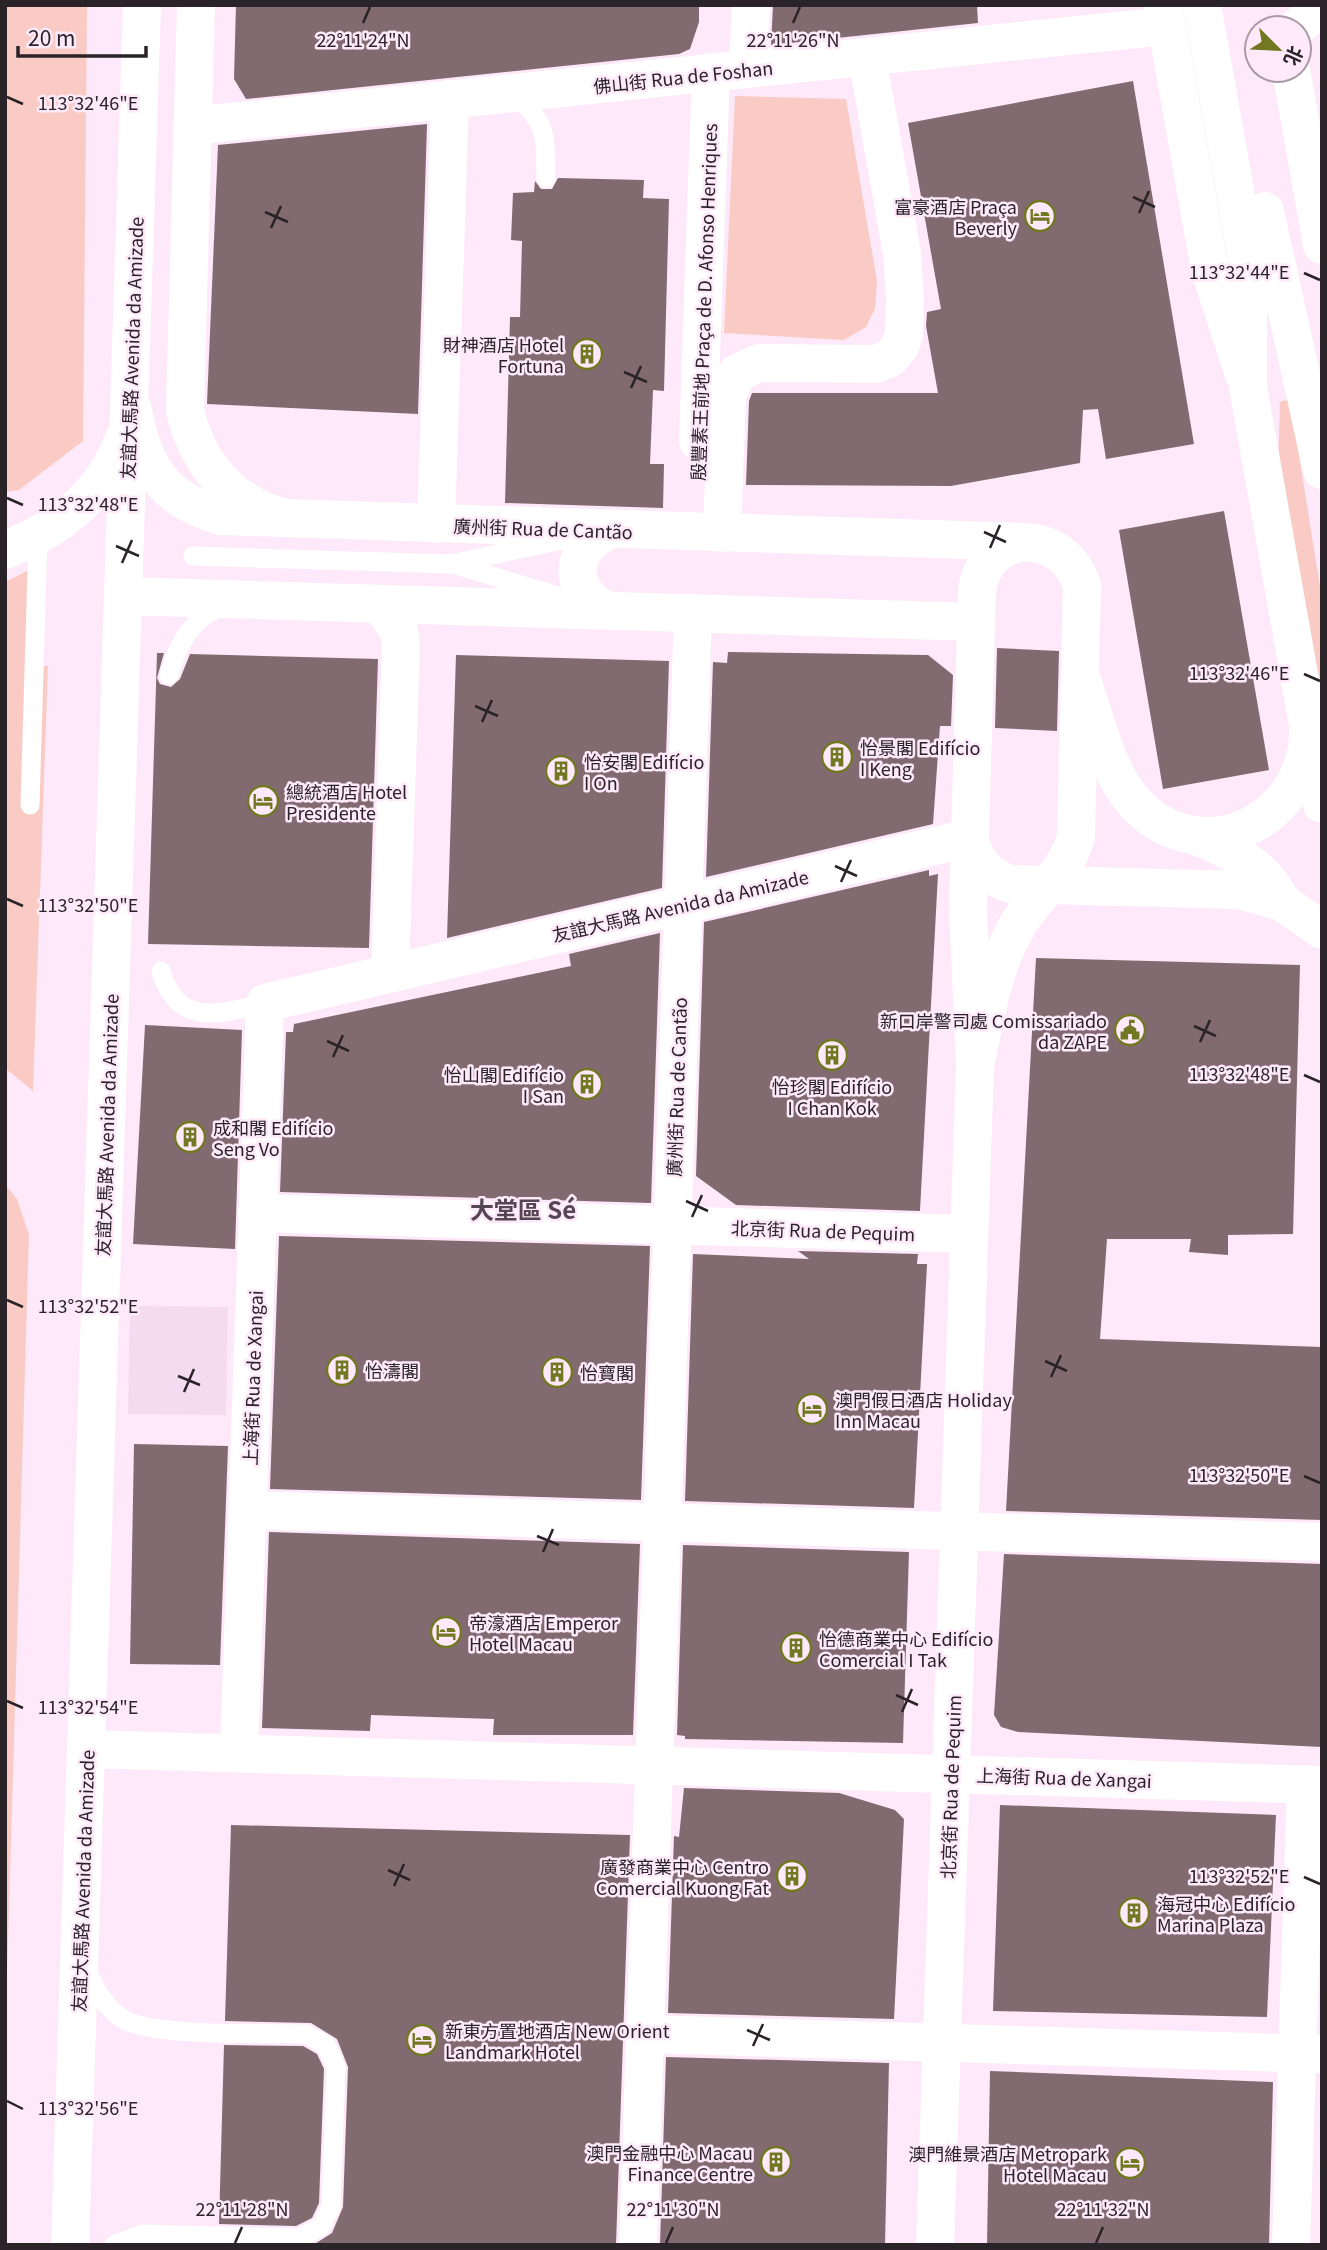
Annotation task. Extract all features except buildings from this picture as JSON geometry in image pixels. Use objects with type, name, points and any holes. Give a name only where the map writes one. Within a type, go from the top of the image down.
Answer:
[{"type":"street","name":"友誼大馬路 Avenida da Amizade","points":[[70,2245],[142,5]]},
{"type":"street","points":[[196,5],[183,388],[190,432],[207,466],[234,494],[262,510],[304,521]]},
{"type":"street","points":[[748,69],[751,5]]},
{"type":"street","points":[[1202,5],[1261,261],[1322,470]]},
{"type":"street","points":[[1229,5],[1261,261],[1248,387]]},
{"type":"street","points":[[1164,16],[1210,270],[1248,387],[1322,804]]},
{"type":"street","name":"佛山街 Rua de Foshan","points":[[192,126],[867,57],[1164,16]]},
{"type":"street","name":"殷豐素王前地 Praça de D. Afonso Henriques","points":[[709,533],[727,396],[737,373],[759,363],[876,364],[892,356],[904,335],[902,253],[867,57]]},
{"type":"street","name":"殷豐素王前地 Praça de D. Afonso Henriques","points":[[709,533],[711,72]]},
{"type":"street","points":[[1293,84],[1322,245]]},
{"type":"street","points":[[436,524],[450,99]]},
{"type":"street","name":"廣州街 Rua de Cantão","points":[[130,386],[141,450],[154,473],[180,498],[221,516],[304,521],[1032,542]]},
{"type":"street","points":[[22,544],[73,514],[103,480],[124,440],[130,386]]},
{"type":"street","points":[[606,610],[593,604],[584,593],[578,567],[587,543],[610,530]]},
{"type":"street","points":[[1032,542],[1061,553],[1078,574],[1083,595],[1076,836],[1070,856],[1016,928],[1000,968],[975,1066],[968,906],[978,586],[989,562],[1006,548],[1032,542]]},
{"type":"street","points":[[123,596],[976,622]]},
{"type":"street","points":[[379,604],[398,630],[401,645],[390,972]]},
{"type":"street","name":"廣州街 Rua de Cantão","points":[[672,1226],[692,613]]},
{"type":"street","points":[[1080,674],[1115,773],[1128,795],[1153,819],[1252,862],[1269,880],[1282,902]]},
{"type":"street","points":[[1192,835],[1235,832],[1251,826],[1279,806],[1295,786],[1305,762],[1307,721]]},
{"type":"street","name":"友誼大馬路 Avenida da Amizade","points":[[265,1003],[969,838]]},
{"type":"street","points":[[969,838],[979,863],[995,877],[1011,884],[1240,890],[1282,902],[1322,930]]},
{"type":"street","name":"上海街 Rua de Xangai","points":[[239,1753],[265,1003]]},
{"type":"street","name":"北京街 Rua de Pequim","points":[[935,2245],[975,1066]]},
{"type":"street","name":"北京街 Rua de Pequim","points":[[257,1213],[969,1234]]},
{"type":"street","points":[[638,2245],[672,1226]]},
{"type":"street","points":[[248,1510],[1322,1542]]},
{"type":"street","name":"上海街 Rua de Xangai","points":[[86,1749],[1314,1785],[1310,2054],[1291,2245]]},
{"type":"street","points":[[645,2034],[1310,2054]]},
{"type":"lane","points":[[546,178],[545,131],[548,117],[563,88]]},
{"type":"lane","points":[[514,93],[532,110],[545,131]]},
{"type":"lane","points":[[193,556],[451,564],[610,530]]},
{"type":"lane","points":[[22,544],[30,805]]},
{"type":"lane","points":[[451,564],[606,610]]},
{"type":"lane","points":[[169,675],[177,648],[193,625],[216,608],[243,600]]},
{"type":"lane","points":[[161,971],[166,987],[176,1000],[190,1010],[206,1015],[265,1003]]},
{"type":"lane","points":[[80,1946],[89,1977],[103,2001],[124,2019],[151,2029],[306,2034],[326,2045],[336,2067],[331,2206],[321,2227],[299,2238],[143,2234],[114,2245]]},
{"type":"shaded area","points":[[5,5],[87,5],[83,441],[19,490],[5,492]]},
{"type":"shaded area","points":[[735,96],[846,99],[877,281],[875,309],[866,327],[844,340],[724,333]]},
{"type":"shaded area","points":[[1290,399],[1322,599],[1322,727],[1278,467],[1280,402]]},
{"type":"shaded area","points":[[29,570],[27,665],[48,666],[33,1091],[5,1068],[5,582]]},
{"type":"shaded area","points":[[5,1184],[17,1199],[29,1235],[5,2043]]},
{"type":"shaded area","points":[[130,1306],[228,1307],[226,1415],[128,1414]]},
{"type":"place","name":"富豪酒店 Praça Beverly","points":[[1040,216]]},
{"type":"place","name":"財神酒店 Hotel Fortuna","points":[[587,354]]},
{"type":"place","name":"怡景閣 Edifício I Keng","points":[[837,757]]},
{"type":"place","name":"怡安閣 Edifício I On","points":[[561,771]]},
{"type":"place","name":"總統酒店 Hotel Presidente","points":[[263,801]]},
{"type":"place","name":"新口岸警司處 Comissariado da ZAPE","points":[[1130,1030]]},
{"type":"place","name":"怡珍閣 Edifício I Chan Kok","points":[[832,1055]]},
{"type":"place","name":"怡山閣 Edifício I San","points":[[587,1084]]},
{"type":"place","name":"成和閣 Edifício Seng Vo","points":[[190,1137]]},
{"type":"place","name":"怡濤閣","points":[[342,1370]]},
{"type":"place","name":"怡寶閣","points":[[557,1372]]},
{"type":"place","name":"澳門假日酒店 Holiday Inn Macau","points":[[812,1409]]},
{"type":"place","name":"帝濠酒店 Emperor Hotel Macau","points":[[446,1632]]},
{"type":"place","name":"怡德商業中心 Edifício Comercial I Tak","points":[[796,1648]]},
{"type":"place","name":"廣發商業中心 Centro Comercial Kuong Fat","points":[[792,1876]]},
{"type":"place","name":"海冠中心 Edifício Marina Plaza","points":[[1134,1913]]},
{"type":"place","name":"新東方置地酒店 New Orient Landmark Hotel","points":[[422,2040]]},
{"type":"place","name":"澳門金融中心 Macau Finance Centre","points":[[776,2162]]},
{"type":"place","name":"澳門維景酒店 Metropark Hotel Macau","points":[[1130,2163]]},
{"type":"district","name":"大堂區 Sé","points":[[523,1208]]}]
